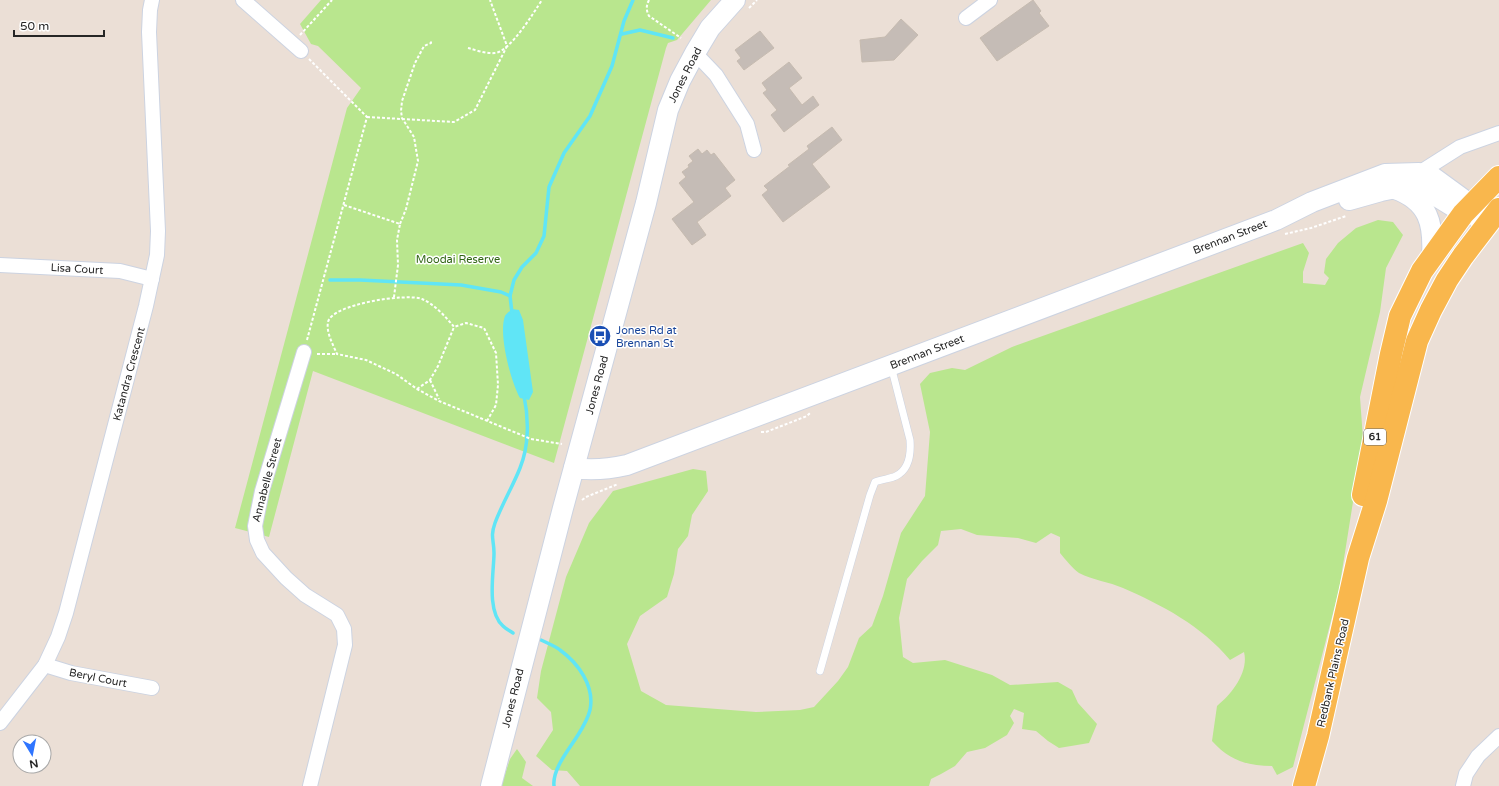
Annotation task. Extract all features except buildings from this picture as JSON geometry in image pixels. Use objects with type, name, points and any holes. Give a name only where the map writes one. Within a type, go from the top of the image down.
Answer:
[{"type":"main road","name":"Redbank Plains Road","points":[[1304,786],[1318,736],[1358,558],[1363,496],[1401,360],[1400,316],[1422,271],[1467,209],[1499,177]]},
{"type":"main road","name":"Redbank Plains Road","points":[[1401,360],[1417,341],[1431,310],[1463,256],[1499,209]]},
{"type":"street","name":"Katandra Crescent","points":[[0,724],[44,664],[58,637],[66,613],[152,279],[157,254],[158,231],[149,32],[152,0]]},
{"type":"street","points":[[243,0],[297,47]]},
{"type":"street","name":"Jones Road","points":[[491,786],[563,508],[646,203],[668,110],[680,81],[710,28],[735,0]]},
{"type":"street","points":[[966,18],[990,0]]},
{"type":"street","points":[[695,53],[716,75],[747,124],[754,150]]},
{"type":"street","name":"Brennan Street","points":[[1432,257],[1432,228],[1427,214],[1414,198],[1403,192],[1408,182],[1460,148],[1499,132]]},
{"type":"street","points":[[1444,184],[1440,171],[1445,157]]},
{"type":"street","name":"Brennan Street","points":[[1279,227],[1312,202],[1385,174],[1408,182],[1467,209]]},
{"type":"street","name":"Brennan Street","points":[[574,468],[594,470],[610,469],[628,465],[891,366],[1408,182],[1434,178],[1444,184],[1484,229]]},
{"type":"street","name":"Lisa Court","points":[[0,265],[120,271],[152,279]]},
{"type":"street","name":"Annabelle Street","points":[[304,352],[262,491],[255,526],[257,540],[263,553],[286,578],[306,595],[337,615],[344,629],[345,645],[310,786]]},
{"type":"street","name":"Beryl Court","points":[[44,664],[71,673],[152,688]]},
{"type":"street","points":[[1463,786],[1466,774],[1478,756],[1499,736]]},
{"type":"lane","points":[[820,671],[875,482],[899,474],[903,471],[909,460],[911,449],[910,440],[891,366]]},
{"type":"path","points":[[332,0],[297,47],[367,117],[454,122],[475,110],[507,46],[490,0]]},
{"type":"path","points":[[468,48],[496,53],[502,51],[526,25],[542,0]]},
{"type":"path","points":[[649,0],[646,5],[649,16],[681,38]]},
{"type":"path","points":[[394,297],[398,265],[397,240],[400,224],[406,209],[418,161],[414,137],[402,118],[400,111],[415,62],[424,46],[431,43],[431,41]]},
{"type":"path","points":[[367,117],[304,352],[313,354],[337,354],[366,360],[396,374],[417,389],[439,401],[487,422],[531,439],[562,444]]},
{"type":"path","points":[[344,205],[400,224]]},
{"type":"path","points":[[1279,227],[1311,228],[1351,214]]},
{"type":"path","points":[[337,354],[331,339],[328,321],[331,316],[359,304],[394,297],[422,299],[444,314],[454,327]]},
{"type":"path","points":[[417,389],[430,380],[438,366],[454,327],[466,323],[484,328],[496,352],[498,385],[496,405],[487,422]]},
{"type":"path","points":[[430,380],[439,401]]},
{"type":"path","points":[[758,432],[766,432],[807,416],[814,410]]},
{"type":"path","points":[[563,508],[575,512],[578,504],[586,497],[624,481]]},
{"type":"green space","name":"Moodai Reserve","points":[[321,0],[711,0],[677,40],[668,43],[666,48],[554,463],[313,371],[269,537],[235,528],[347,108],[361,88],[318,46],[311,44],[300,24]]},
{"type":"green space","points":[[1378,220],[1393,222],[1403,235],[1386,268],[1380,312],[1360,397],[1363,439],[1339,590],[1293,767],[1277,775],[1272,766],[1254,765],[1239,761],[1218,748],[1212,741],[1217,706],[1233,689],[1242,675],[1245,660],[1244,652],[1230,660],[1207,637],[1167,609],[1123,588],[1079,573],[1060,553],[1060,537],[1051,533],[1036,543],[1018,538],[977,535],[961,529],[941,531],[938,545],[907,579],[899,618],[903,657],[913,663],[945,660],[992,675],[1010,685],[1058,682],[1072,690],[1078,703],[1097,724],[1089,743],[1059,748],[1036,731],[1022,729],[1024,713],[1014,709],[1010,716],[1014,723],[1007,735],[985,748],[967,752],[955,766],[931,779],[929,786],[580,786],[567,771],[552,770],[536,756],[553,730],[551,712],[537,698],[541,671],[566,577],[589,523],[613,491],[693,469],[706,471],[708,491],[692,515],[688,536],[678,549],[674,574],[667,597],[640,616],[627,644],[641,691],[666,705],[756,712],[800,710],[814,707],[838,681],[848,667],[859,638],[872,626],[883,596],[901,533],[925,496],[930,432],[920,384],[930,373],[952,368],[965,370],[1012,347],[1303,243],[1309,253],[1303,272],[1303,283],[1325,285],[1329,278],[1324,273],[1326,259],[1338,243],[1356,228]]},
{"type":"green space","points":[[517,749],[526,762],[522,778],[533,786],[501,786],[510,759]]},
{"type":"water","points":[[512,309],[519,310],[523,320],[533,392],[529,400],[520,398],[516,391],[506,358],[503,324],[505,316]]},
{"type":"waterway","points":[[512,313],[510,296],[514,280],[522,267],[536,253],[544,236],[549,187],[564,153],[590,116],[612,66],[624,21],[633,0]]},
{"type":"waterway","points":[[622,34],[640,30],[673,38]]},
{"type":"waterway","points":[[330,280],[461,285],[501,292],[510,296]]},
{"type":"waterway","points":[[513,633],[503,626],[494,611],[492,591],[494,553],[492,535],[495,523],[523,460],[527,442],[527,414],[524,396]]},
{"type":"waterway","points":[[541,640],[567,655],[579,668],[584,676],[590,692],[591,701],[588,716],[559,766],[554,779],[554,786]]},
{"type":"place","name":"Jones Rd at Brennan St","points":[[600,336]]}]
